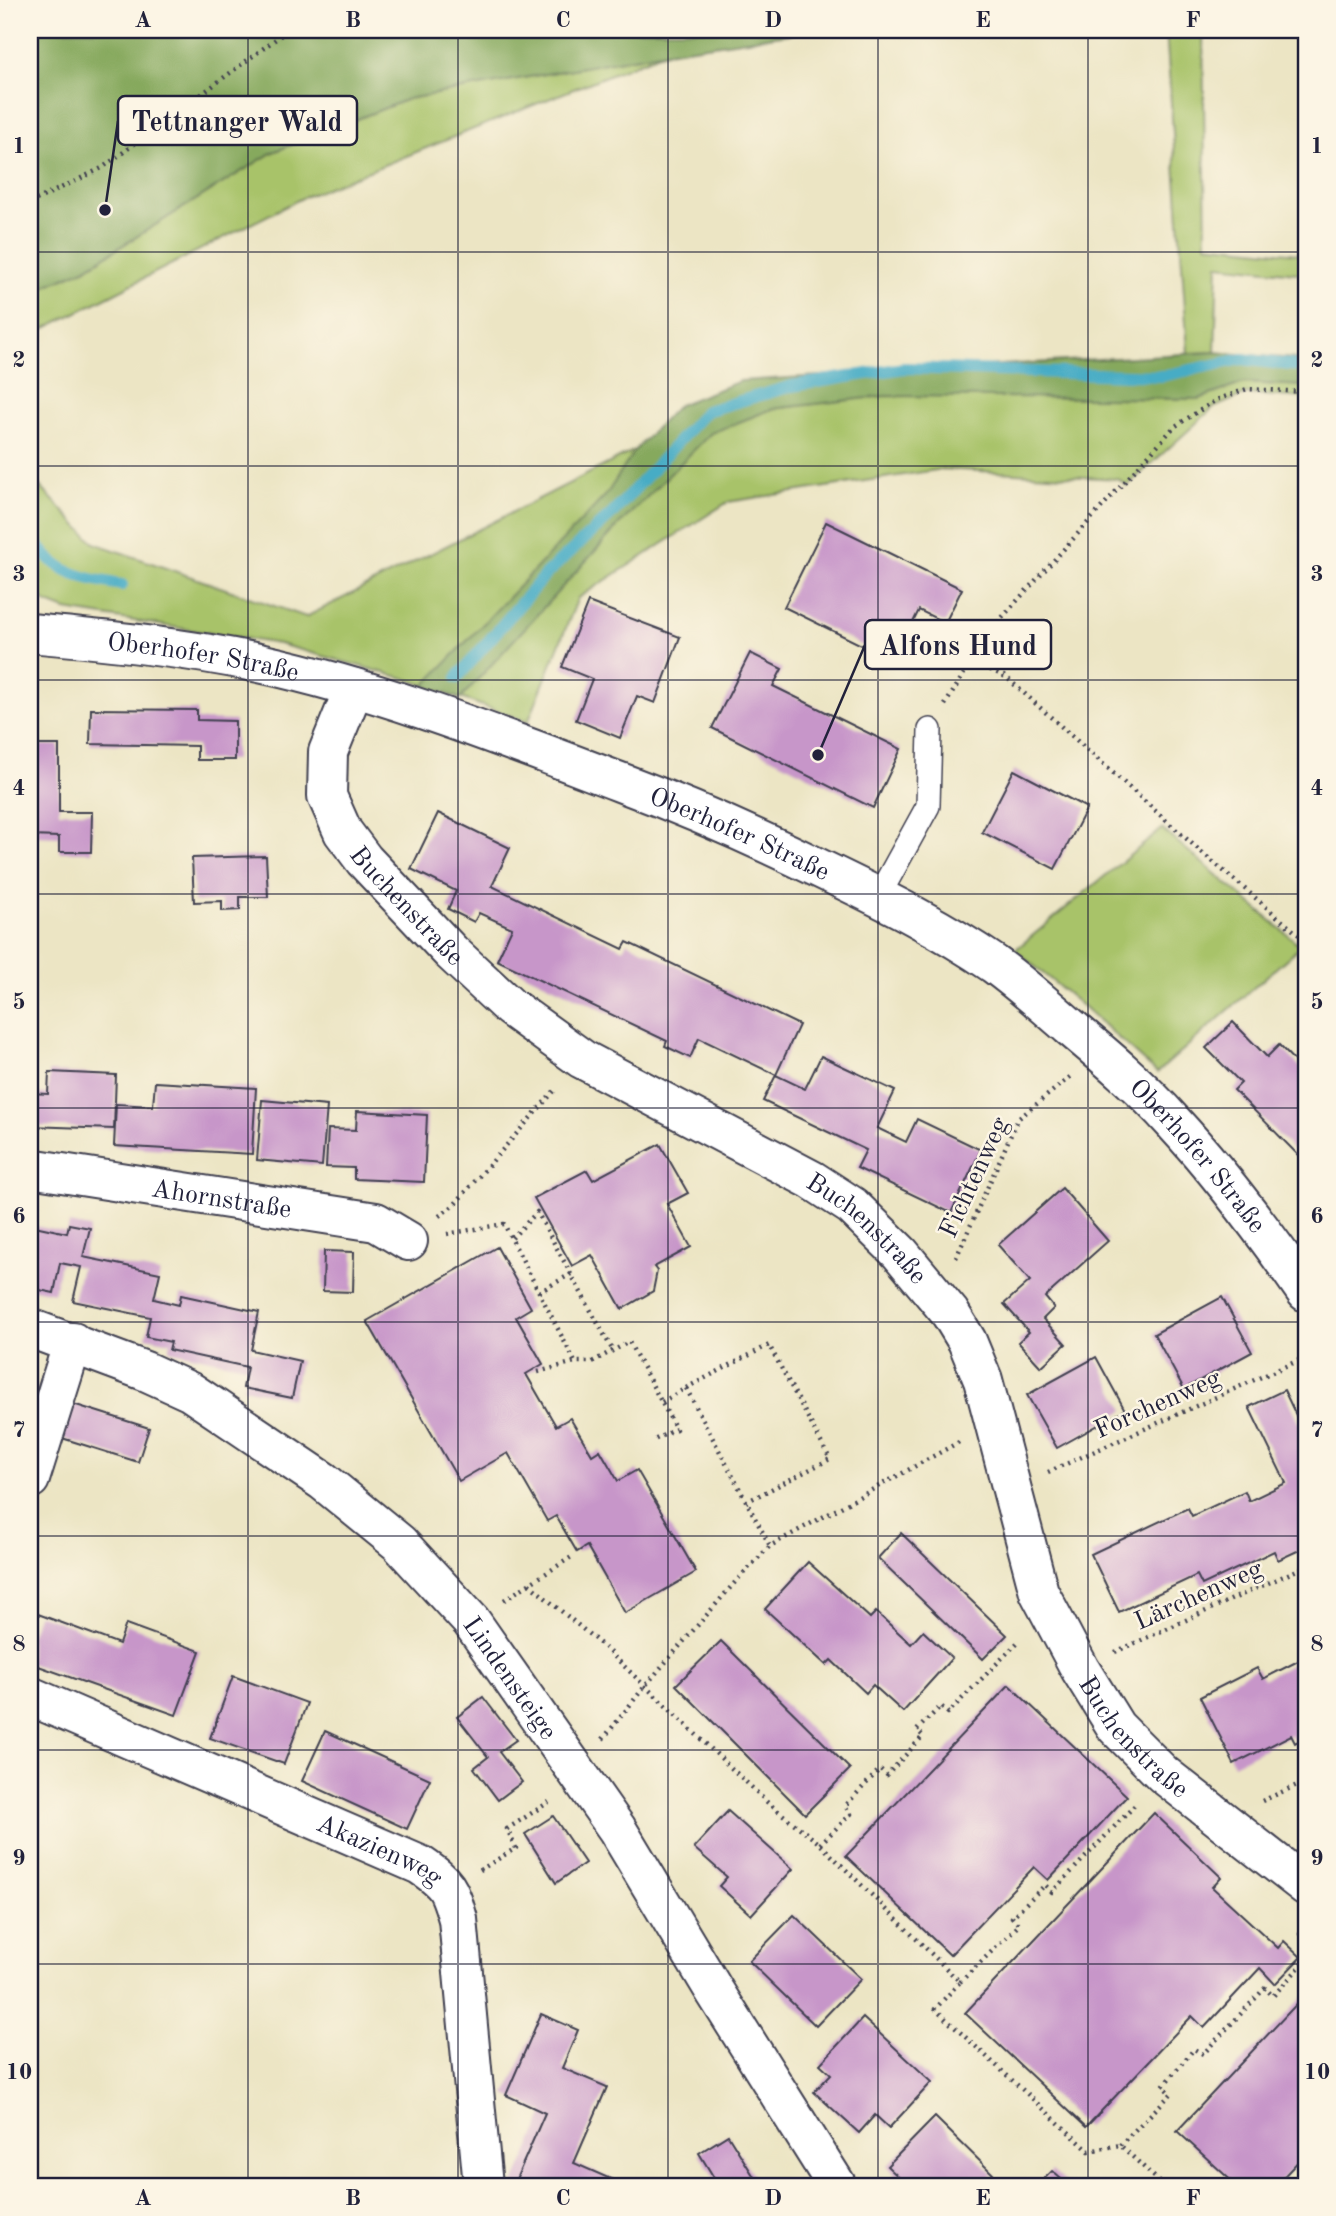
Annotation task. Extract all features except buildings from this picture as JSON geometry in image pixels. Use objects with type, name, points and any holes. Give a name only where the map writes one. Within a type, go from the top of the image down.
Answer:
[{"type":"street","name":"Oberhofer Straße","points":[[30,633],[184,649],[260,663],[354,688],[477,728],[649,793],[739,830],[878,897],[938,929],[996,966],[1100,1052],[1170,1119],[1219,1174],[1306,1292]]},
{"type":"street","name":"Buchenstraße","points":[[354,688],[328,752],[327,796],[343,832],[364,860],[451,952],[510,1007],[582,1059],[812,1180],[852,1206],[900,1253],[950,1312],[967,1341],[983,1380],[1039,1592],[1080,1670],[1116,1727],[1163,1774],[1306,1886]]},
{"type":"street","name":"Ahornstraße","points":[[30,1168],[376,1222],[408,1241]]},
{"type":"street","name":"Lindensteige","points":[[30,1328],[73,1342],[191,1392],[323,1481],[399,1542],[471,1621],[617,1829],[837,2186]]},
{"type":"street","points":[[30,1479],[73,1342]]},
{"type":"street","name":"Akazienweg","points":[[30,1696],[421,1866],[440,1878],[449,1889],[458,1919],[483,2186]]},
{"type":"lane","points":[[878,897],[928,806],[930,730]]},
{"type":"path","points":[[30,202],[102,168],[288,30]]},
{"type":"path","points":[[930,730],[989,632],[1174,427],[1216,400],[1247,389],[1306,392]]},
{"type":"path","points":[[971,661],[1006,677],[1306,942]]},
{"type":"path","name":"Fichtenweg","points":[[951,1270],[1018,1119],[1100,1052]]},
{"type":"path","points":[[453,1206],[558,1087]]},
{"type":"path","points":[[512,1239],[537,1212],[613,1351]]},
{"type":"path","points":[[408,1241],[504,1224],[575,1362]]},
{"type":"path","points":[[539,1292],[571,1274]]},
{"type":"path","points":[[538,1372],[575,1362],[592,1362],[629,1342],[676,1429],[654,1440]]},
{"type":"path","points":[[662,1402],[769,1345],[830,1460],[746,1502]]},
{"type":"path","name":"Forchenweg","points":[[1047,1473],[1306,1357]]},
{"type":"path","points":[[686,1388],[770,1546]]},
{"type":"path","points":[[603,1740],[645,1686],[770,1546],[959,1442]]},
{"type":"path","points":[[471,1621],[573,1556]]},
{"type":"path","name":"Lärchenweg","points":[[1106,1656],[1306,1566]]},
{"type":"path","points":[[529,1584],[603,1646],[767,1802],[821,1844],[960,1982]]},
{"type":"path","points":[[821,1844],[851,1814],[845,1806],[880,1769],[887,1775],[923,1736],[917,1730],[941,1706],[948,1713],[1019,1641]]},
{"type":"path","points":[[1263,1800],[1306,1781]]},
{"type":"path","points":[[475,1873],[516,1847],[507,1829],[555,1798]]},
{"type":"path","points":[[1136,1804],[1052,1892],[1045,1885],[1012,1917],[1019,1925],[935,2009],[1088,2151],[1119,2145],[1171,2094],[1163,2086],[1194,2049],[1203,2054],[1265,1988],[1273,1996],[1306,1960]]},
{"type":"path","points":[[1306,1928],[1300,1934],[1306,1941]]},
{"type":"path","points":[[1119,2145],[1164,2186]]},
{"type":"green space","points":[[30,30],[815,30],[666,52],[408,99],[273,152],[86,268],[30,293]]},
{"type":"green space","points":[[1166,30],[1203,30],[1206,244],[1306,255],[1306,274],[1218,265],[1215,352],[1188,353]]},
{"type":"green space","points":[[666,52],[304,197],[30,336],[30,293],[86,268],[273,152],[408,99]]},
{"type":"green space","points":[[1215,352],[1306,360],[1306,386],[1244,383],[1199,399],[886,396],[772,409],[711,433],[618,526],[460,699],[424,686],[606,495],[635,450],[678,405],[740,381]]},
{"type":"green space","points":[[1244,383],[1306,386],[1306,398],[1246,394],[1213,408],[1127,486],[1118,479],[943,469],[728,502],[578,598],[528,722],[407,679],[279,644],[66,610],[45,602],[30,588],[30,476],[94,543],[306,617],[635,450],[710,433],[772,409],[887,395],[1199,399]]},
{"type":"green space","points":[[1162,829],[1301,946],[1157,1073],[1015,950]]},
{"type":"waterway","points":[[457,678],[545,575],[613,513],[706,411],[792,386],[904,368],[1162,376],[1242,359],[1306,367]]},
{"type":"waterway","points":[[30,535],[49,558],[68,571],[85,578],[122,585]]},
{"type":"place","name":"Tettnanger Wald","points":[[105,210]]},
{"type":"place","name":"Alfons Hund","points":[[818,755]]}]
